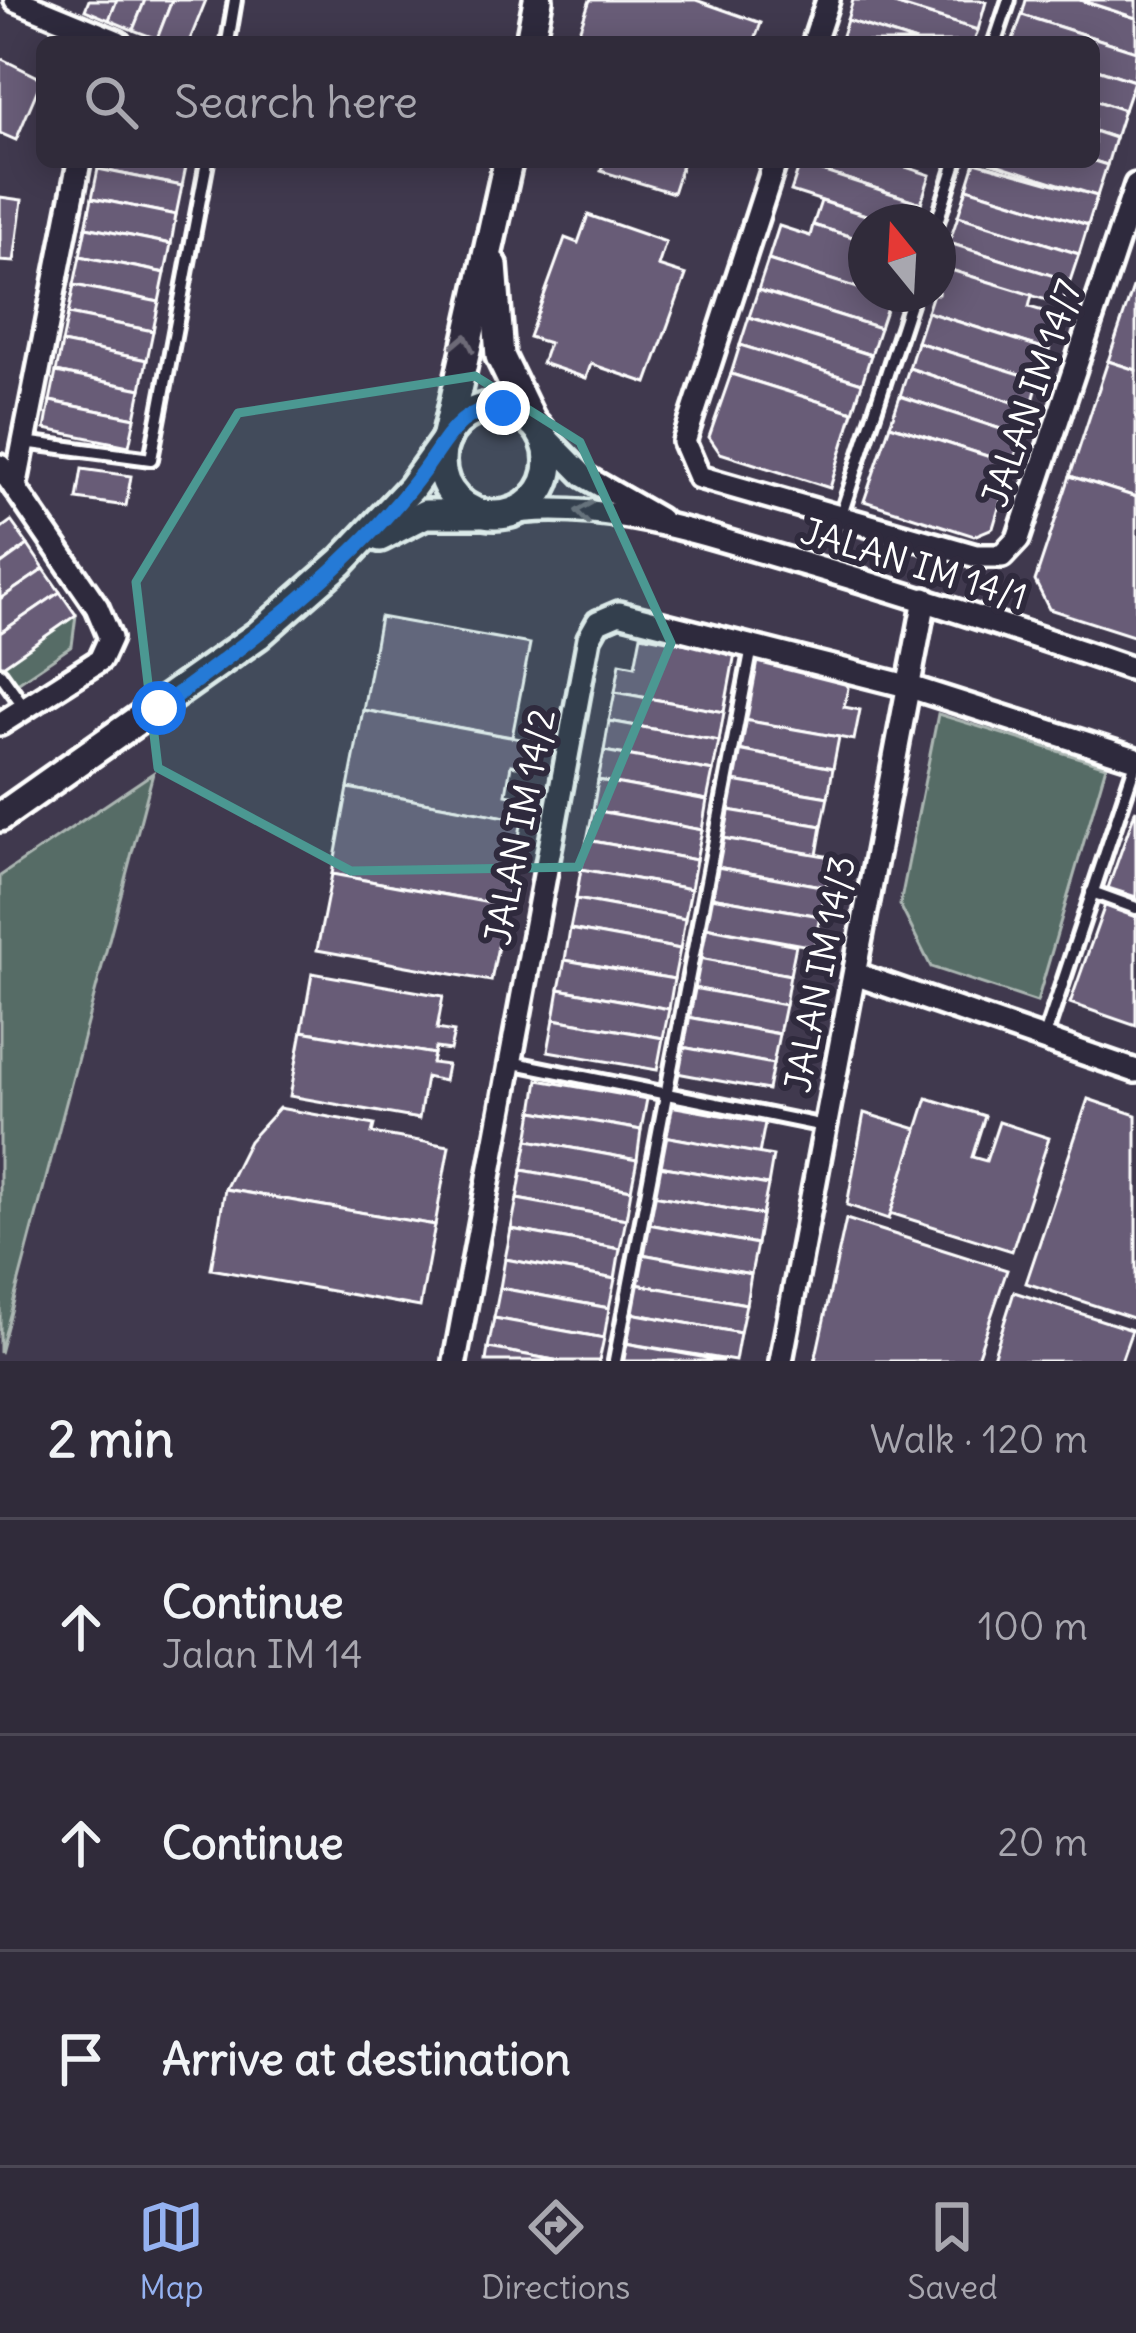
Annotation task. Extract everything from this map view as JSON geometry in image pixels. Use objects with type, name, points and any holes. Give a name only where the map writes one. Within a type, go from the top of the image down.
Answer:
[{"type":"street","points":[[16,0],[99,36]]},
{"type":"street","points":[[531,36],[538,0]]},
{"type":"street","points":[[816,36],[827,0]]},
{"type":"street","points":[[14,488],[78,168]]},
{"type":"street","points":[[492,249],[496,340],[511,386],[543,437],[548,471],[531,501],[497,515],[479,513],[450,491],[441,456],[507,168]]},
{"type":"street","name":"JALAN IM 14/7","points":[[773,168],[684,442],[699,477],[839,521],[976,556],[1002,556],[1018,539],[1134,200]]},
{"type":"street","points":[[0,817],[258,635],[396,506],[469,414],[485,408],[519,413],[584,476],[670,526]]},
{"type":"street","points":[[0,466],[107,624],[108,651],[0,724]]},
{"type":"street","points":[[341,562],[425,514],[497,515],[559,508],[670,526]]},
{"type":"street","name":"JALAN IM 14/1","points":[[670,526],[925,599],[1136,670]]},
{"type":"street","name":"JALAN IM 14/3","points":[[781,1361],[925,599]]},
{"type":"street","name":"JALAN IM 14/2","points":[[454,1361],[589,638],[598,622],[619,613],[907,686]]},
{"type":"street","points":[[907,686],[1136,760]]},
{"type":"street","points":[[855,974],[1136,1071]]},
{"type":"lane","points":[[229,36],[235,0]]},
{"type":"lane","points":[[997,36],[1009,0]]},
{"type":"lane","points":[[24,442],[151,459],[206,168]]},
{"type":"lane","points":[[943,204],[954,168]]},
{"type":"lane","points":[[839,521],[907,312]]},
{"type":"lane","points":[[615,1361],[752,647]]},
{"type":"lane","points":[[0,673],[25,708]]},
{"type":"lane","points":[[1044,1039],[1136,760]]},
{"type":"lane","points":[[1092,892],[1136,908]]},
{"type":"lane","points":[[510,1062],[825,1126]]},
{"type":"highlighted area","points":[[475,376],[580,442],[671,643],[578,867],[351,871],[158,768],[136,582],[238,413]]},
{"type":"green space","points":[[76,615],[72,646],[13,686],[0,668]]},
{"type":"green space","points":[[938,714],[1106,766],[1037,1002],[931,967],[900,905]]},
{"type":"green space","points":[[153,773],[0,1353],[0,876]]},
{"type":"building","points":[[89,0],[117,0],[109,20],[85,10]]},
{"type":"building","points":[[117,0],[145,0],[133,30],[109,20]]},
{"type":"building","points":[[145,0],[172,0],[158,36],[133,30]]},
{"type":"building","points":[[172,0],[206,0],[191,36],[158,36]]},
{"type":"building","points":[[590,0],[696,0],[761,23],[756,36],[577,36]]},
{"type":"building","points":[[853,0],[882,0],[978,30],[976,36],[897,36],[847,20]]},
{"type":"building","points":[[882,0],[980,0],[986,2],[978,30]]},
{"type":"building","points":[[1026,0],[1080,0],[1136,18],[1136,51],[1100,36],[1022,15]]},
{"type":"building","points":[[1080,0],[1136,0],[1136,18]]},
{"type":"building","points":[[1022,15],[1088,36],[1014,36]]},
{"type":"building","points":[[847,20],[897,36],[842,36]]},
{"type":"building","points":[[1100,40],[1136,51],[1134,81],[1100,70]]},
{"type":"building","points":[[0,58],[36,76],[36,93],[16,140],[0,133]]},
{"type":"building","points":[[1100,70],[1134,81],[1124,110],[1100,102]]},
{"type":"building","points":[[1100,102],[1124,110],[1115,138],[1100,133]]},
{"type":"building","points":[[1100,133],[1115,138],[1107,165],[1100,163]]},
{"type":"building","points":[[1107,165],[1097,196],[1008,168]]},
{"type":"building","points":[[98,168],[186,168],[182,186]]},
{"type":"building","points":[[602,168],[681,168],[673,193]]},
{"type":"building","points":[[799,168],[812,168],[921,203],[848,204],[848,209],[791,191]]},
{"type":"building","points":[[812,168],[909,168],[930,175],[921,203]]},
{"type":"building","points":[[973,168],[997,168],[1097,196],[1088,225],[967,188]]},
{"type":"building","points":[[98,169],[182,186],[176,215],[92,198]]},
{"type":"building","points":[[967,188],[1088,225],[1079,254],[958,216]]},
{"type":"building","points":[[0,197],[22,200],[14,262],[0,261]]},
{"type":"building","points":[[92,198],[176,215],[171,244],[86,227]]},
{"type":"building","points":[[821,201],[848,209],[848,236],[813,225]]},
{"type":"building","points":[[588,215],[666,242],[658,266],[686,275],[647,383],[591,364],[586,378],[542,363],[549,343],[529,337],[565,238],[578,243]]},
{"type":"building","points":[[958,216],[1079,254],[1070,281],[956,245]]},
{"type":"building","points":[[813,225],[848,236],[848,285],[768,260],[779,226],[810,236]]},
{"type":"building","points":[[86,227],[171,244],[165,273],[80,256]]},
{"type":"building","points":[[956,245],[1070,281],[1062,305],[956,272]]},
{"type":"building","points":[[80,256],[165,273],[159,302],[74,285]]},
{"type":"building","points":[[768,260],[848,285],[848,312],[885,312],[880,328],[758,290]]},
{"type":"building","points":[[956,272],[1032,295],[1029,307],[1060,316],[1049,350],[927,312],[956,312]]},
{"type":"building","points":[[1136,279],[1136,370],[1108,361]]},
{"type":"building","points":[[74,285],[159,302],[153,331],[68,314]]},
{"type":"building","points":[[758,290],[880,328],[871,355],[749,317]]},
{"type":"building","points":[[927,312],[1049,350],[1039,380],[917,342]]},
{"type":"building","points":[[68,314],[153,331],[147,360],[62,343]]},
{"type":"building","points":[[749,317],[871,355],[862,383],[740,345]]},
{"type":"building","points":[[917,342],[1039,380],[1031,408],[909,368]]},
{"type":"building","points":[[62,343],[147,360],[141,389],[56,372]]},
{"type":"building","points":[[740,345],[862,383],[853,412],[731,374]]},
{"type":"building","points":[[1108,361],[1136,370],[1136,497],[1070,476]]},
{"type":"building","points":[[909,368],[1031,408],[1022,436],[900,396]]},
{"type":"building","points":[[56,372],[141,389],[135,418],[50,401]]},
{"type":"building","points":[[731,374],[853,412],[830,488],[720,453],[709,437]]},
{"type":"building","points":[[900,396],[1022,436],[1012,464],[890,425]]},
{"type":"building","points":[[50,401],[135,418],[129,446],[45,429]]},
{"type":"building","points":[[890,425],[1012,464],[993,528],[974,536],[864,501]]},
{"type":"building","points":[[82,469],[131,476],[126,506],[77,499]]},
{"type":"building","points":[[1070,476],[1136,497],[1136,637],[1049,609],[1035,581]]},
{"type":"building","points":[[11,521],[28,545],[0,565],[0,529]]},
{"type":"building","points":[[28,545],[44,569],[0,599],[0,565]]},
{"type":"building","points":[[44,569],[60,592],[0,633],[0,599]]},
{"type":"building","points":[[60,592],[76,615],[0,668],[0,633]]},
{"type":"building","points":[[380,617],[530,644],[512,737],[363,710]]},
{"type":"building","points":[[641,635],[735,653],[724,712],[615,692],[620,663],[635,666]]},
{"type":"building","points":[[755,661],[840,676],[848,688],[844,707],[860,710],[854,740],[744,720]]},
{"type":"building","points":[[615,692],[724,712],[719,741],[609,721]]},
{"type":"building","points":[[363,710],[537,742],[532,769],[511,765],[506,794],[526,798],[522,820],[348,788]]},
{"type":"building","points":[[744,720],[839,737],[833,768],[738,750]]},
{"type":"building","points":[[609,721],[719,741],[713,771],[604,751]]},
{"type":"building","points":[[738,750],[833,768],[828,797],[733,781]]},
{"type":"building","points":[[604,751],[713,771],[707,800],[598,780]]},
{"type":"building","points":[[598,780],[707,800],[702,830],[593,810]]},
{"type":"building","points":[[733,781],[828,797],[822,826],[728,810]]},
{"type":"building","points":[[348,788],[522,820],[506,906],[332,874]]},
{"type":"building","points":[[1136,809],[1136,897],[1108,888]]},
{"type":"building","points":[[593,810],[702,830],[696,860],[587,840]]},
{"type":"building","points":[[728,810],[822,826],[817,855],[722,838]]},
{"type":"building","points":[[722,838],[831,857],[826,887],[717,867]]},
{"type":"building","points":[[587,840],[696,860],[691,889],[581,869]]},
{"type":"building","points":[[717,867],[826,887],[820,916],[711,897]]},
{"type":"building","points":[[581,869],[691,889],[685,919],[576,899]]},
{"type":"building","points":[[332,874],[506,906],[491,981],[317,950]]},
{"type":"building","points":[[711,897],[820,916],[814,947],[705,927]]},
{"type":"building","points":[[576,899],[685,919],[680,949],[570,929]]},
{"type":"building","points":[[1105,905],[1136,916],[1136,1026],[1070,1003]]},
{"type":"building","points":[[705,927],[796,945],[790,975],[699,958]]},
{"type":"building","points":[[570,929],[680,949],[674,979],[565,960]]},
{"type":"building","points":[[699,958],[790,975],[785,1005],[693,988]]},
{"type":"building","points":[[565,960],[674,979],[669,1009],[559,989]]},
{"type":"building","points":[[312,973],[443,996],[437,1029],[454,1032],[450,1050],[435,1048],[434,1054],[302,1031]]},
{"type":"building","points":[[693,988],[785,1005],[779,1034],[688,1017]]},
{"type":"building","points":[[559,989],[669,1009],[663,1038],[554,1019]]},
{"type":"building","points":[[688,1017],[779,1034],[773,1064],[682,1047]]},
{"type":"building","points":[[554,1019],[663,1038],[657,1070],[548,1051]]},
{"type":"building","points":[[302,1031],[434,1054],[432,1063],[447,1065],[444,1081],[426,1077],[419,1119],[290,1096]]},
{"type":"building","points":[[682,1047],[773,1064],[768,1090],[677,1073]]},
{"type":"building","points":[[538,1080],[647,1099],[641,1130],[533,1111]]},
{"type":"building","points":[[927,1098],[985,1116],[972,1157],[986,1161],[999,1122],[1049,1138],[1012,1251],[890,1213]]},
{"type":"building","points":[[1088,1099],[1136,1115],[1136,1319],[1026,1283]]},
{"type":"building","points":[[670,1106],[765,1123],[759,1154],[664,1136]]},
{"type":"building","points":[[279,1108],[374,1125],[372,1133],[449,1146],[435,1225],[225,1189],[249,1141]]},
{"type":"building","points":[[533,1111],[641,1130],[637,1160],[528,1140]]},
{"type":"building","points":[[864,1113],[917,1129],[889,1219],[847,1205]]},
{"type":"building","points":[[664,1136],[773,1156],[768,1185],[659,1166]]},
{"type":"building","points":[[528,1140],[637,1160],[631,1190],[522,1170]]},
{"type":"building","points":[[659,1166],[768,1185],[762,1215],[653,1195]]},
{"type":"building","points":[[522,1170],[631,1190],[626,1219],[517,1199]]},
{"type":"building","points":[[225,1189],[435,1225],[420,1307],[211,1269]]},
{"type":"building","points":[[653,1195],[762,1215],[757,1244],[648,1224]]},
{"type":"building","points":[[517,1199],[626,1219],[620,1249],[511,1229]]},
{"type":"building","points":[[846,1219],[1007,1270],[976,1361],[815,1361]]},
{"type":"building","points":[[648,1224],[757,1244],[751,1274],[642,1254]]},
{"type":"building","points":[[511,1229],[620,1249],[615,1279],[505,1259]]},
{"type":"building","points":[[642,1254],[751,1274],[746,1304],[636,1284]]},
{"type":"building","points":[[505,1259],[615,1279],[609,1308],[500,1288]]},
{"type":"building","points":[[636,1284],[746,1304],[740,1333],[631,1313]]},
{"type":"building","points":[[500,1288],[609,1308],[604,1338],[494,1318]]},
{"type":"building","points":[[1014,1292],[1132,1330],[1121,1361],[992,1361]]},
{"type":"building","points":[[631,1313],[740,1333],[735,1361],[625,1343]]},
{"type":"building","points":[[494,1318],[604,1338],[599,1361],[560,1361],[488,1348]]},
{"type":"building","points":[[625,1343],[723,1361],[622,1361]]},
{"type":"building","points":[[488,1348],[560,1361],[486,1361]]},
{"type":"route","points":[[159,708],[258,635],[341,562],[396,506],[455,424],[485,408],[503,408]]}]
